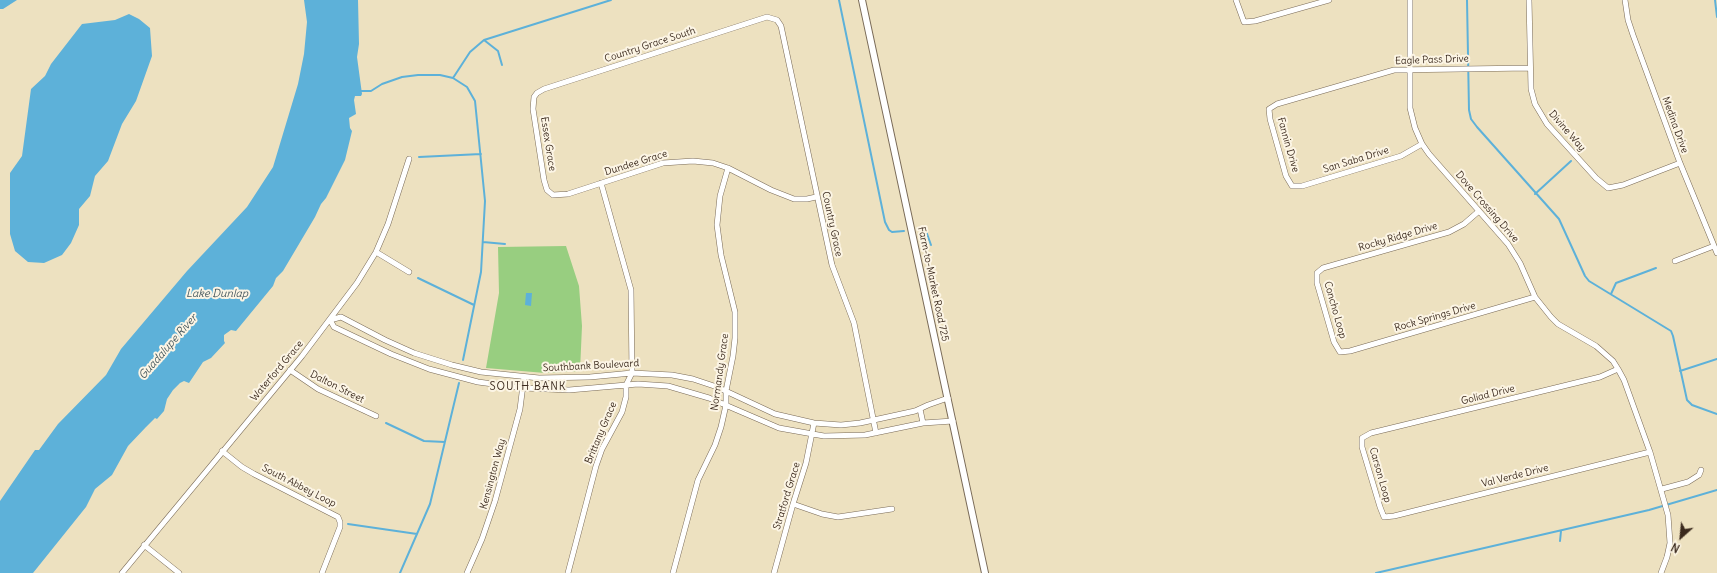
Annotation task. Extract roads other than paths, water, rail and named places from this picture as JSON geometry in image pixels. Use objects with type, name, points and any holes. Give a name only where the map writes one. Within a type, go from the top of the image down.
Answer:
[{"type":"street","name":"Farm-to-Market Road 725","points":[[862,0],[985,573]]},
{"type":"street","points":[[1236,0],[1244,22],[1255,22],[1329,0]]},
{"type":"street","name":"Dove Crossing Drive","points":[[1410,0],[1412,117],[1422,144],[1512,249],[1535,297],[1541,306],[1558,324],[1596,346],[1613,361],[1618,368],[1624,380],[1650,452],[1662,489],[1668,515],[1670,531],[1667,557],[1661,573]]},
{"type":"street","name":"Divine Way","points":[[1529,0],[1531,89],[1538,111],[1591,172],[1608,188],[1623,185],[1680,163]]},
{"type":"street","name":"Medina Drive","points":[[1625,0],[1628,20],[1633,35],[1680,163],[1717,253]]},
{"type":"street","name":"Country Grace South","points":[[534,97],[537,93],[544,89],[767,17],[774,18]]},
{"type":"street","name":"Country Grace","points":[[774,18],[781,26],[816,197],[832,265],[854,323],[876,433]]},
{"type":"street","name":"Eagle Pass Drive","points":[[1269,109],[1277,104],[1386,71],[1454,68],[1530,68]]},
{"type":"street","name":"Essex Grace","points":[[534,97],[533,109],[544,180],[547,190],[550,193]]},
{"type":"street","name":"Fannin Drive","points":[[1269,109],[1270,119],[1286,176],[1292,186]]},
{"type":"street","name":"San Saba Drive","points":[[1292,186],[1302,186],[1401,156],[1422,144]]},
{"type":"street","name":"Waterford Grace","points":[[122,573],[290,370],[357,283],[376,252],[393,211],[409,159]]},
{"type":"street","name":"Dundee Grace","points":[[550,193],[555,195],[565,195],[652,166],[674,161],[703,161],[728,168],[770,190],[788,197],[800,200],[816,197]]},
{"type":"street","name":"Normandy Grace","points":[[673,573],[698,480],[719,437],[726,405],[726,391],[734,347],[734,303],[721,255],[717,225],[720,196],[728,168]]},
{"type":"street","name":"Brittany Grace","points":[[568,573],[596,466],[605,444],[622,412],[626,397],[626,385],[632,373],[631,290],[601,184]]},
{"type":"street","name":"Rocky Ridge Drive","points":[[1317,273],[1323,268],[1449,232],[1464,224],[1479,211]]},
{"type":"street","points":[[1675,261],[1714,246]]},
{"type":"street","points":[[376,252],[409,272]]},
{"type":"street","name":"Concho Loop","points":[[1317,273],[1319,291],[1334,342],[1340,352]]},
{"type":"street","name":"Rock Springs Drive","points":[[1340,352],[1350,351],[1535,297]]},
{"type":"street","name":"Southbank Boulevard","points":[[948,398],[920,409],[874,420],[841,425],[814,423],[784,417],[765,411],[726,391],[684,377],[632,373],[576,378],[524,377],[481,372],[439,361],[385,340],[341,317],[330,320],[334,327],[391,354],[429,369],[478,382],[523,388],[569,390],[648,384],[673,387],[698,394],[769,424],[812,435],[842,436],[876,433],[923,423],[953,421]]},
{"type":"street","name":"Goliad Drive","points":[[1362,438],[1371,433],[1600,377],[1618,368]]},
{"type":"street","name":"Dalton Street","points":[[290,370],[318,389],[376,416]]},
{"type":"street","name":"Kensington Way","points":[[467,573],[482,539],[495,501],[520,410],[524,377]]},
{"type":"street","points":[[920,409],[923,423]]},
{"type":"street","name":"Stratford Grace","points":[[774,573],[806,463],[814,423]]},
{"type":"street","name":"Carson Loop","points":[[1362,438],[1362,447],[1384,517]]},
{"type":"street","name":"South Abbey Loop","points":[[222,451],[242,467],[254,474],[338,517],[340,527],[322,573]]},
{"type":"street","name":"Val Verde Drive","points":[[1384,517],[1402,514],[1650,452]]},
{"type":"street","points":[[1662,489],[1688,482],[1699,475],[1702,470]]},
{"type":"street","points":[[793,504],[822,514],[838,517],[892,509]]},
{"type":"street","points":[[144,545],[179,573]]},
{"type":"water","points":[[0,0],[17,0],[3,9],[0,9]]},
{"type":"water","name":"Lake Dunlap","points":[[304,0],[358,0],[359,44],[357,57],[362,94],[361,96],[355,96],[354,100],[356,114],[349,118],[350,128],[352,131],[345,160],[326,198],[321,204],[283,271],[276,278],[273,286],[236,331],[231,330],[224,335],[225,343],[211,358],[203,362],[189,383],[184,381],[173,390],[167,399],[164,411],[157,419],[155,418],[128,446],[112,475],[95,489],[86,507],[33,573],[0,573],[0,501],[35,450],[39,450],[58,424],[106,375],[121,349],[187,271],[247,207],[273,167],[298,84],[304,54],[307,22]]},
{"type":"water","points":[[129,14],[139,19],[150,28],[152,56],[136,101],[122,124],[108,161],[95,176],[90,196],[79,209],[79,225],[71,243],[62,255],[44,263],[28,262],[15,251],[10,234],[10,173],[22,156],[31,89],[45,76],[51,64],[82,24],[115,20]]},
{"type":"water","points":[[526,293],[532,293],[531,306],[525,305]]},
{"type":"waterway","points":[[453,78],[470,52],[484,40],[611,0]]},
{"type":"waterway","points":[[839,0],[885,222],[889,230],[892,232],[904,231]]},
{"type":"waterway","points":[[1467,0],[1469,110],[1471,119],[1559,219],[1585,276],[1589,281],[1671,331],[1687,400],[1692,405],[1717,414]]},
{"type":"waterway","points":[[1715,0],[1717,17]]},
{"type":"waterway","points":[[484,40],[498,51],[502,65]]},
{"type":"waterway","points":[[360,91],[371,91],[382,84],[402,77],[440,75],[453,78],[467,87],[475,101],[485,201],[481,272],[463,360]]},
{"type":"waterway","points":[[419,157],[481,154]]},
{"type":"waterway","points":[[1535,194],[1571,161]]},
{"type":"waterway","points":[[918,228],[926,231],[931,245]]},
{"type":"waterway","points":[[483,242],[505,244]]},
{"type":"waterway","points":[[1611,294],[1616,283],[1656,268]]},
{"type":"waterway","points":[[418,278],[474,305]]},
{"type":"waterway","points":[[1680,371],[1717,359]]},
{"type":"waterway","points":[[400,573],[430,504],[459,383]]},
{"type":"waterway","points":[[386,423],[424,441],[445,442]]},
{"type":"waterway","points":[[1376,573],[1649,510],[1717,490]]},
{"type":"waterway","points":[[348,524],[417,534]]},
{"type":"waterway","points":[[1560,541],[1561,531]]},
{"type":"district","name":"SOUTH BANK","points":[[528,387]]},
{"type":"water label","name":"Guadalupe River","points":[[168,347]]}]
